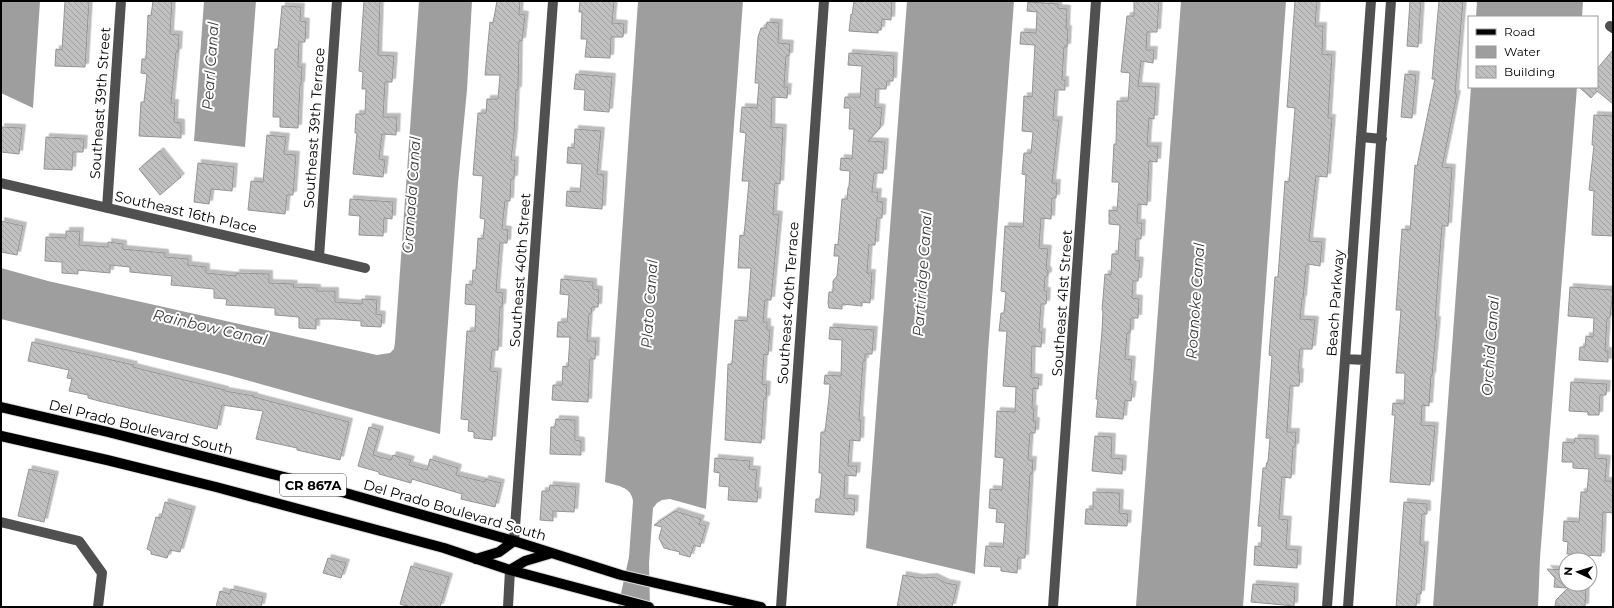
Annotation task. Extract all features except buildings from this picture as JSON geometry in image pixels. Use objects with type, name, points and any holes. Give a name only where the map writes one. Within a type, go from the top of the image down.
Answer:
[{"type":"main road","name":"Del Prado Boulevard South","points":[[1,407],[108,432],[320,486],[514,541],[621,575],[761,607]]},
{"type":"main road","name":"CR 867A","points":[[1,436],[208,485],[436,546],[510,570],[648,607]]},
{"type":"main road","points":[[476,559],[499,552],[514,541]]},
{"type":"main road","points":[[510,570],[526,561],[552,553]]},
{"type":"street","name":"Southeast 39th Street","points":[[106,208],[121,1]]},
{"type":"street","name":"Southeast 39th Terrace","points":[[319,257],[337,1]]},
{"type":"street","name":"Southeast 40th Street","points":[[514,541],[553,1]]},
{"type":"street","name":"Southeast 40th Terrace","points":[[781,607],[824,1]]},
{"type":"street","name":"Southeast 41st Street","points":[[1053,607],[1096,1]]},
{"type":"street","name":"Beach Parkway","points":[[1327,607],[1371,1]]},
{"type":"street","points":[[1348,607],[1391,1]]},
{"type":"street","points":[[1361,137],[1382,139]]},
{"type":"street","name":"Southeast 16th Place","points":[[1,183],[365,268]]},
{"type":"street","points":[[1345,359],[1365,360]]},
{"type":"street","points":[[1,522],[79,541],[102,573],[98,607]]},
{"type":"street","points":[[508,607],[510,570]]},
{"type":"water","points":[[1,1],[40,1],[33,108],[1,93]]},
{"type":"water","name":"Pearl Canal","points":[[204,1],[256,1],[245,147],[194,141]]},
{"type":"water","points":[[419,1],[472,1],[467,90],[458,183],[440,434],[228,375],[1,319],[1,268],[48,281],[377,355],[390,353],[394,349],[395,342]]},
{"type":"water","name":"Plato Canal","points":[[638,1],[743,1],[706,509],[670,499],[662,500],[657,503],[653,508],[649,563],[650,607],[618,607],[629,557],[633,501],[632,496],[626,489],[605,482]]},
{"type":"water","name":"Partiridge Canal","points":[[907,1],[1014,1],[988,352],[975,574],[866,548]]},
{"type":"water","name":"Roanoke Canal","points":[[1181,1],[1286,1],[1243,607],[1136,606]]},
{"type":"water","points":[[1477,1],[1583,1],[1582,16],[1476,16]]},
{"type":"water","name":"Orchid Canal","points":[[1471,88],[1577,88],[1540,558],[1538,607],[1433,607]]},
{"type":"water label","name":"Granada Canal","points":[[411,195]]},
{"type":"water label","name":"Rainbow Canal","points":[[210,327]]}]
